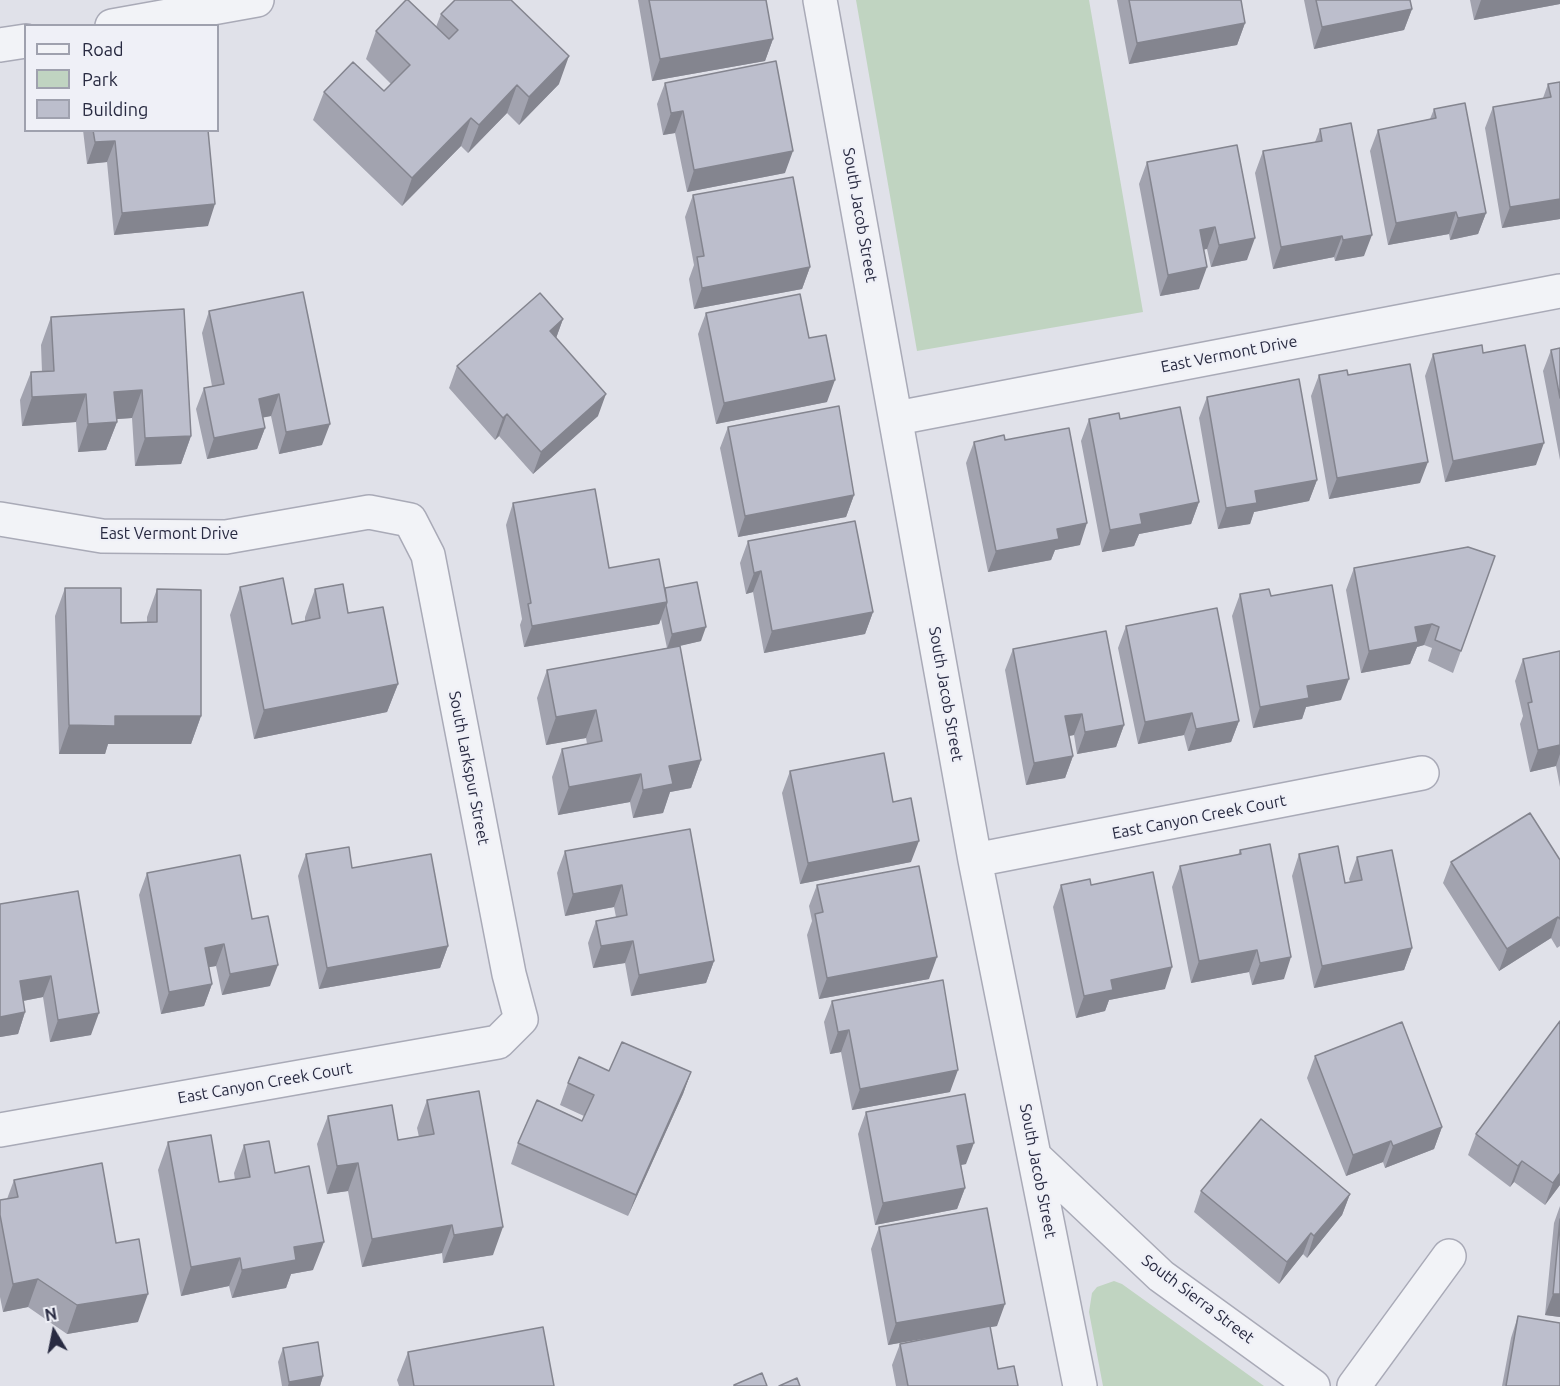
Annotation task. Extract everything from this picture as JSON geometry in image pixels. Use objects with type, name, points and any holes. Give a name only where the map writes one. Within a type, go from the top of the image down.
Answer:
[{"type":"street","points":[[123,24],[257,0]]},
{"type":"street","name":"South Jacob Street","points":[[820,0],[975,860],[1080,1386]]},
{"type":"street","points":[[0,45],[24,41]]},
{"type":"street","name":"East Vermont Drive","points":[[897,418],[1560,291]]},
{"type":"street","name":"East Vermont Drive","points":[[0,519],[102,536],[226,537],[369,512],[410,520]]},
{"type":"street","name":"South Larkspur Street","points":[[410,520],[428,555],[509,974],[521,1019]]},
{"type":"street","name":"East Canyon Creek Court","points":[[975,860],[1422,773]]},
{"type":"street","name":"East Canyon Creek Court","points":[[0,1130],[498,1041],[521,1019]]},
{"type":"street","name":"South Sierra Street","points":[[1036,1158],[1161,1276],[1313,1386]]},
{"type":"street","points":[[1354,1386],[1449,1256]]},
{"type":"green space","points":[[856,0],[1089,0],[1143,312],[917,351]]},
{"type":"green space","points":[[1114,1281],[1122,1284],[1264,1386],[1103,1386],[1089,1312],[1092,1293],[1097,1287]]},
{"type":"building","points":[[406,0],[449,39],[458,30],[441,14],[455,0],[511,0],[569,56],[529,97],[517,85],[479,125],[471,118],[412,178],[324,92],[353,62],[384,91],[410,65],[376,31]]},
{"type":"building","points":[[649,0],[766,0],[773,39],[660,59]]},
{"type":"building","points":[[1129,0],[1241,0],[1245,23],[1137,43]]},
{"type":"building","points":[[1316,0],[1410,0],[1412,9],[1322,27]]},
{"type":"building","points":[[776,61],[793,151],[694,170],[683,111],[671,113],[665,83]]},
{"type":"building","points":[[1560,82],[1560,199],[1510,207],[1493,107],[1551,97],[1548,84]]},
{"type":"building","points":[[1465,103],[1486,213],[1458,218],[1456,212],[1396,223],[1378,130],[1436,118],[1434,109]]},
{"type":"building","points":[[1351,123],[1372,235],[1343,240],[1342,236],[1281,247],[1263,151],[1322,141],[1320,129]]},
{"type":"building","points":[[93,132],[208,132],[215,204],[122,213],[115,141],[95,142]]},
{"type":"building","points":[[1237,145],[1255,238],[1219,245],[1215,227],[1200,230],[1207,267],[1168,275],[1147,162]]},
{"type":"building","points":[[793,177],[810,267],[702,288],[697,257],[704,256],[693,195]]},
{"type":"building","points":[[303,292],[330,424],[286,432],[279,394],[259,399],[265,428],[214,438],[204,388],[224,384],[209,311]]},
{"type":"building","points":[[540,293],[563,319],[550,331],[606,394],[541,452],[507,414],[503,418],[457,366]]},
{"type":"building","points":[[800,294],[809,338],[826,335],[835,380],[724,403],[706,313]]},
{"type":"building","points":[[184,309],[191,436],[145,438],[142,390],[114,392],[117,422],[88,424],[86,394],[32,397],[31,372],[54,371],[51,317]]},
{"type":"building","points":[[1482,345],[1483,353],[1525,345],[1544,443],[1453,461],[1433,354]]},
{"type":"building","points":[[1560,348],[1560,398],[1551,350]]},
{"type":"building","points":[[1410,364],[1428,462],[1337,478],[1319,375],[1347,370],[1348,375]]},
{"type":"building","points":[[1299,379],[1317,480],[1255,491],[1257,503],[1226,508],[1207,397]]},
{"type":"building","points":[[839,406],[854,495],[745,516],[728,427]]},
{"type":"building","points":[[1180,407],[1199,502],[1140,514],[1142,524],[1110,530],[1089,419],[1119,413],[1120,419]]},
{"type":"building","points":[[1069,428],[1087,523],[1057,529],[1059,539],[996,551],[974,442],[1004,435],[1005,440]]},
{"type":"building","points":[[595,489],[609,568],[659,559],[667,602],[532,626],[528,604],[531,603],[513,503]]},
{"type":"building","points":[[855,521],[873,612],[772,631],[761,571],[754,573],[748,541]]},
{"type":"building","points":[[1468,547],[1495,556],[1461,651],[1435,640],[1439,627],[1432,624],[1415,627],[1418,642],[1369,651],[1354,568]]},
{"type":"building","points":[[283,578],[292,624],[320,618],[315,589],[343,584],[348,613],[383,607],[398,684],[264,710],[240,587]]},
{"type":"building","points":[[697,582],[706,627],[672,634],[665,588]]},
{"type":"building","points":[[1332,585],[1349,679],[1307,686],[1309,698],[1260,707],[1240,594],[1269,589],[1271,596]]},
{"type":"building","points":[[65,588],[121,588],[121,623],[157,622],[157,589],[201,590],[201,716],[115,716],[115,726],[69,725]]},
{"type":"building","points":[[1217,608],[1239,721],[1196,729],[1192,713],[1145,722],[1126,626]]},
{"type":"building","points":[[1106,631],[1124,725],[1085,732],[1082,714],[1065,716],[1073,756],[1034,763],[1013,649]]},
{"type":"building","points":[[680,646],[701,760],[669,766],[673,784],[643,790],[641,774],[569,787],[562,749],[602,741],[596,710],[556,717],[547,670]]},
{"type":"building","points":[[1560,651],[1560,745],[1538,750],[1528,703],[1532,702],[1523,659]]},
{"type":"building","points":[[884,753],[893,802],[911,798],[919,841],[808,863],[790,771]]},
{"type":"building","points":[[1530,813],[1560,860],[1560,919],[1558,917],[1507,949],[1451,862]]},
{"type":"building","points":[[690,829],[714,961],[639,975],[633,941],[601,946],[596,921],[627,915],[622,885],[573,894],[565,851]]},
{"type":"building","points":[[1270,844],[1291,957],[1260,963],[1257,950],[1199,961],[1180,866],[1241,854],[1240,850]]},
{"type":"building","points":[[1338,846],[1345,883],[1362,880],[1357,857],[1392,850],[1412,948],[1322,966],[1299,854]]},
{"type":"building","points":[[349,847],[352,868],[431,854],[448,946],[327,968],[306,854]]},
{"type":"building","points":[[240,855],[252,919],[268,916],[278,965],[230,974],[224,944],[205,948],[212,984],[169,992],[147,873]]},
{"type":"building","points":[[919,866],[937,957],[827,978],[815,914],[823,912],[817,885]]},
{"type":"building","points":[[1153,872],[1172,967],[1111,980],[1113,990],[1084,996],[1061,885],[1090,879],[1091,885]]},
{"type":"building","points":[[78,891],[99,1013],[58,1020],[51,976],[20,981],[25,1012],[0,1017],[0,904]]},
{"type":"building","points":[[943,980],[958,1070],[860,1089],[849,1030],[838,1032],[832,1001]]},
{"type":"building","points":[[1560,1021],[1560,1173],[1553,1183],[1522,1161],[1518,1166],[1476,1134]]},
{"type":"building","points":[[1402,1022],[1442,1127],[1393,1146],[1391,1141],[1353,1155],[1315,1056]]},
{"type":"building","points":[[622,1042],[691,1072],[636,1195],[518,1143],[537,1100],[582,1121],[594,1095],[568,1083],[579,1057],[609,1071]]},
{"type":"building","points":[[479,1091],[503,1227],[454,1235],[452,1225],[372,1239],[358,1163],[337,1166],[328,1116],[392,1105],[398,1140],[434,1134],[427,1100]]},
{"type":"building","points":[[965,1094],[974,1143],[957,1146],[965,1188],[883,1203],[866,1112]]},
{"type":"building","points":[[1261,1119],[1350,1194],[1314,1236],[1311,1233],[1287,1262],[1201,1191]]},
{"type":"building","points":[[211,1135],[219,1182],[250,1177],[244,1145],[269,1141],[275,1173],[309,1166],[324,1242],[294,1247],[296,1260],[242,1270],[240,1258],[191,1267],[168,1142]]},
{"type":"building","points":[[102,1163],[116,1243],[139,1239],[148,1294],[77,1305],[38,1279],[13,1284],[0,1215],[0,1200],[18,1197],[14,1180]]},
{"type":"building","points":[[987,1208],[1005,1304],[896,1323],[879,1227]]},
{"type":"building","points":[[1560,1219],[1560,1294],[1553,1294]]},
{"type":"building","points":[[1518,1316],[1560,1323],[1560,1386],[1506,1386]]},
{"type":"building","points":[[990,1326],[998,1369],[1014,1366],[1018,1386],[908,1386],[900,1344]]},
{"type":"building","points":[[543,1327],[554,1386],[414,1386],[408,1352]]},
{"type":"building","points":[[318,1342],[323,1376],[289,1382],[283,1348]]},
{"type":"building","points":[[762,1373],[767,1386],[734,1386],[734,1385]]},
{"type":"building","points":[[797,1378],[800,1386],[779,1386]]}]
